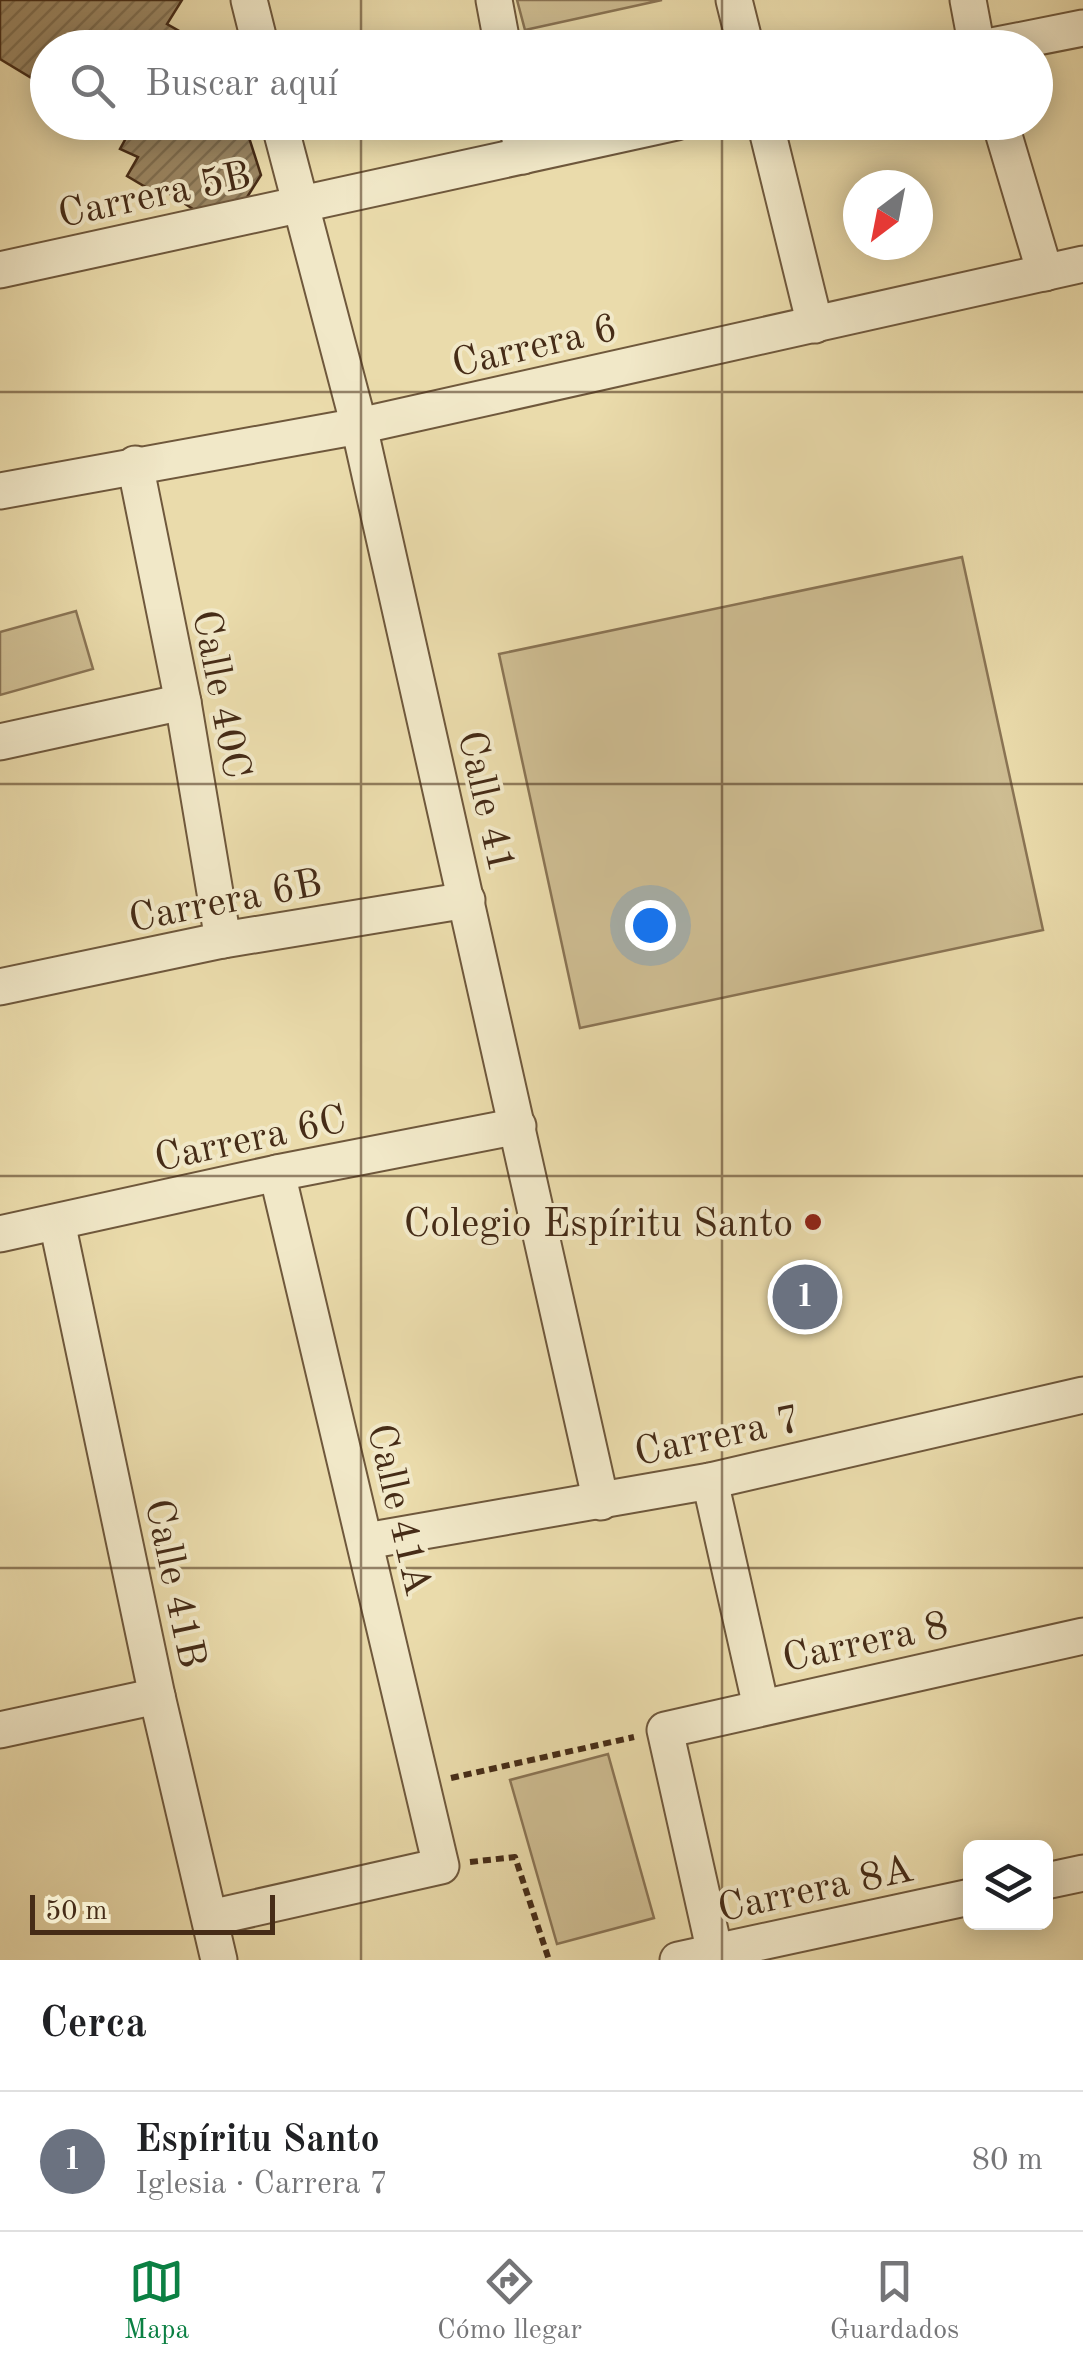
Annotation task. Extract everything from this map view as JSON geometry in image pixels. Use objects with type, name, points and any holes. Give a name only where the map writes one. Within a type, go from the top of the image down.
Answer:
[{"type":"street","points":[[249,0],[256,30]]},
{"type":"street","points":[[494,0],[500,30]]},
{"type":"street","points":[[734,0],[742,30]]},
{"type":"street","points":[[968,0],[976,30]]},
{"type":"street","points":[[1053,34],[1083,28]]},
{"type":"street","name":"Calle 41","points":[[283,140],[359,426],[601,1502]]},
{"type":"street","name":"Carrera 5B","points":[[0,270],[299,205],[517,140]]},
{"type":"street","points":[[769,140],[815,325]]},
{"type":"street","points":[[1005,140],[1044,272]]},
{"type":"street","name":"Carrera 6","points":[[0,491],[359,426],[1083,264]]},
{"type":"street","name":"Calle 40C","points":[[135,464],[183,702],[224,940]]},
{"type":"street","points":[[0,742],[183,702]]},
{"type":"street","name":"Carrera 6B","points":[[0,987],[224,940],[467,900]]},
{"type":"street","name":"Carrera 6C","points":[[0,1234],[277,1173],[518,1126]]},
{"type":"street","name":"Calle 41A","points":[[277,1173],[441,1866]]},
{"type":"street","name":"Calle 41B","points":[[57,1222],[219,1960]]},
{"type":"street","name":"Carrera 7","points":[[366,1541],[710,1481],[1083,1394]]},
{"type":"street","points":[[710,1481],[761,1706]]},
{"type":"street","name":"Carrera 8","points":[[665,1730],[1083,1636]]},
{"type":"street","points":[[0,1730],[158,1696]]},
{"type":"street","points":[[665,1730],[715,1953]]},
{"type":"street","points":[[210,1918],[441,1866]]},
{"type":"street","points":[[1053,1879],[1083,1873]]},
{"type":"street","name":"Carrera 8A","points":[[678,1960],[963,1899]]},
{"type":"path","points":[[420,1785],[665,1730]]},
{"type":"path","points":[[441,1866],[515,1857],[549,1960]]},
{"type":"shaded area","points":[[517,0],[662,0],[525,30]]},
{"type":"shaded area","points":[[962,557],[1043,930],[580,1028],[499,654]]},
{"type":"shaded area","points":[[76,611],[93,669],[0,695],[0,632]]},
{"type":"shaded area","points":[[608,1754],[654,1918],[557,1944],[510,1780]]},
{"type":"building","points":[[0,0],[182,0],[167,24],[178,30],[30,30],[30,77],[0,59]]},
{"type":"building","points":[[125,140],[250,140],[261,175],[244,202],[196,211],[162,189],[159,195],[127,176],[138,157],[120,149]]},
{"type":"place","name":"Colegio Espíritu Santo","points":[[813,1222]]},
{"type":"place","name":"Espíritu Santo","points":[[805,1297]]}]
